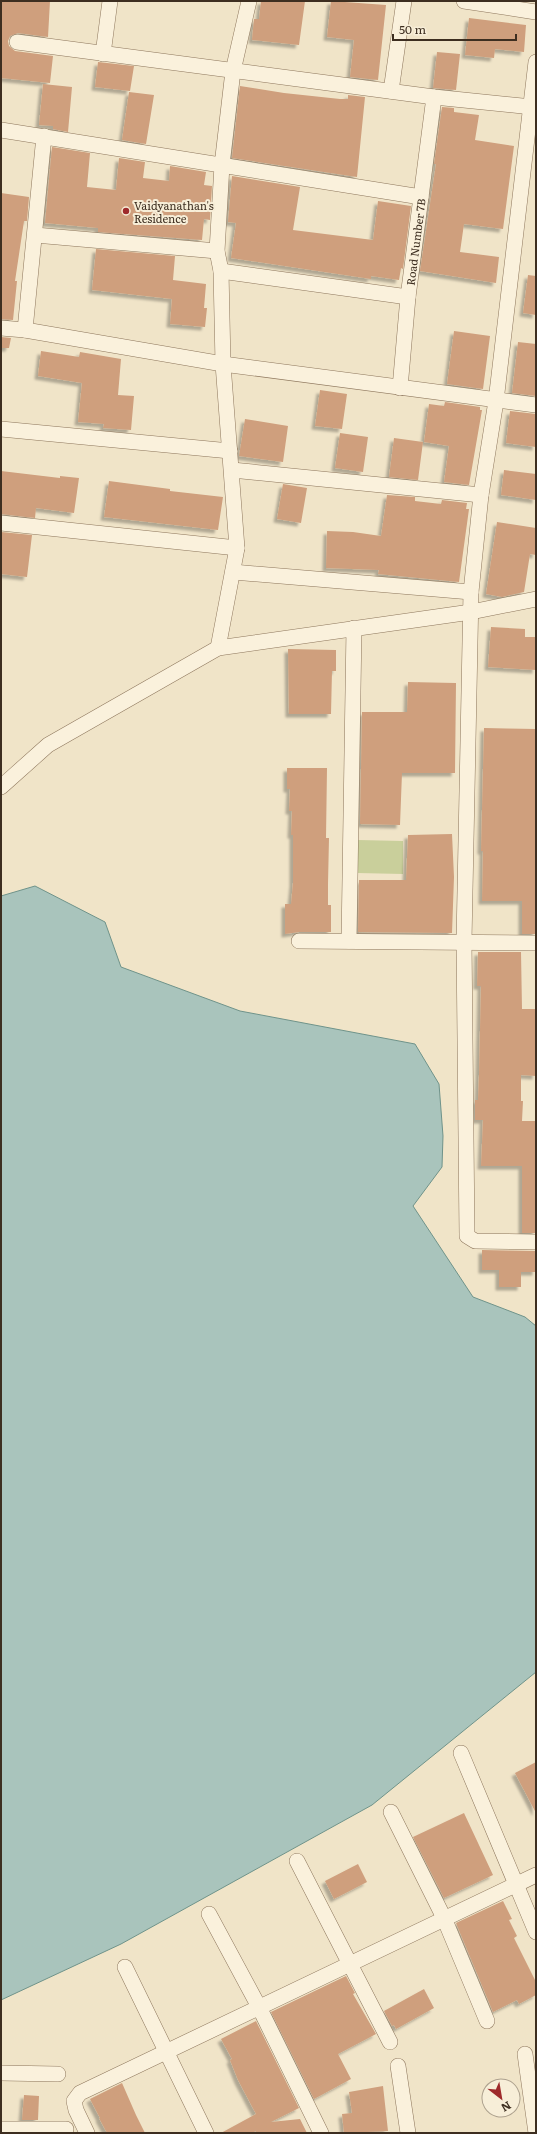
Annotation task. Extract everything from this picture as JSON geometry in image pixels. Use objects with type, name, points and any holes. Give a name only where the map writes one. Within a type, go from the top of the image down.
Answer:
[{"type":"street","points":[[103,54],[110,1]]},
{"type":"street","points":[[218,648],[237,548],[223,364],[221,271],[217,251],[222,165],[232,71],[248,1]]},
{"type":"street","points":[[392,91],[404,1]]},
{"type":"street","points":[[464,1],[536,12]]},
{"type":"street","points":[[17,42],[434,97],[532,107]]},
{"type":"street","points":[[536,62],[532,107],[530,165],[481,495],[471,592],[464,941],[467,1236],[475,1241],[536,1242]]},
{"type":"street","name":"Road Number 7B","points":[[400,388],[408,297],[434,97]]},
{"type":"street","points":[[1,130],[421,197]]},
{"type":"street","points":[[25,330],[44,136]]},
{"type":"street","points":[[35,235],[217,251]]},
{"type":"street","points":[[221,271],[408,297]]},
{"type":"street","points":[[1,328],[25,330],[223,364],[496,401],[536,405]]},
{"type":"street","points":[[1,429],[230,451]]},
{"type":"street","points":[[232,470],[481,495]]},
{"type":"street","points":[[1,523],[237,548]]},
{"type":"street","points":[[233,572],[471,592]]},
{"type":"street","points":[[1,787],[48,745],[218,648],[471,612],[536,600]]},
{"type":"street","points":[[350,941],[354,628]]},
{"type":"street","points":[[298,941],[464,941],[536,943]]},
{"type":"street","points":[[461,1752],[536,1932]]},
{"type":"street","points":[[391,1812],[444,1918],[487,2021]]},
{"type":"street","points":[[296,1861],[351,1963],[390,2042]]},
{"type":"street","points":[[87,2133],[76,2110],[74,2101],[80,2093],[516,1883],[536,1875]]},
{"type":"street","points":[[209,1914],[259,2008],[321,2133]]},
{"type":"street","points":[[125,1966],[206,2133]]},
{"type":"street","points":[[525,2054],[536,2133]]},
{"type":"street","points":[[398,2066],[408,2133]]},
{"type":"street","points":[[1,2073],[58,2074]]},
{"type":"street","points":[[1,2129],[66,2129]]},
{"type":"green space","points":[[358,840],[403,841],[403,874],[357,873]]},
{"type":"water","points":[[35,886],[105,922],[121,967],[240,1011],[415,1044],[439,1084],[443,1136],[442,1167],[413,1206],[473,1297],[525,1317],[536,1326],[536,1672],[372,1805],[121,1944],[1,2000],[1,896]]},
{"type":"building","points":[[1,1],[50,1],[48,37],[18,33],[10,36],[8,41],[9,46],[15,51],[53,56],[50,83],[1,78]]},
{"type":"building","points":[[261,1],[305,1],[299,45],[252,40],[254,19],[259,19]]},
{"type":"building","points":[[331,1],[386,5],[378,80],[350,77],[354,40],[327,37]]},
{"type":"building","points":[[469,18],[526,25],[524,52],[495,49],[494,58],[465,55]]},
{"type":"building","points":[[437,52],[460,54],[456,90],[433,88]]},
{"type":"building","points":[[98,62],[134,66],[130,91],[95,87]]},
{"type":"building","points":[[43,84],[72,87],[68,132],[53,129],[53,126],[39,125]]},
{"type":"building","points":[[240,86],[284,93],[340,99],[348,99],[348,95],[365,97],[357,177],[232,158]]},
{"type":"building","points":[[129,92],[154,95],[146,144],[122,140]]},
{"type":"building","points":[[442,107],[454,108],[454,112],[479,115],[475,140],[514,146],[503,229],[464,224],[460,252],[499,257],[496,283],[420,271],[436,164],[434,164]]},
{"type":"building","points":[[52,147],[90,153],[87,187],[116,190],[119,158],[145,162],[143,178],[169,181],[170,166],[206,172],[204,185],[212,186],[210,220],[204,219],[202,240],[98,232],[98,228],[45,223]]},
{"type":"building","points":[[232,176],[300,187],[293,230],[373,240],[378,201],[411,206],[403,269],[401,268],[399,280],[371,276],[371,279],[231,258],[236,223],[228,222]]},
{"type":"building","points":[[1,193],[29,197],[27,221],[24,221],[15,281],[17,281],[13,320],[1,319]]},
{"type":"building","points":[[96,249],[175,256],[173,280],[206,284],[204,308],[207,308],[205,327],[170,324],[172,299],[92,290]]},
{"type":"building","points":[[528,275],[536,276],[536,315],[523,313]]},
{"type":"building","points":[[454,331],[490,336],[483,389],[447,384]]},
{"type":"building","points":[[1,337],[11,338],[9,348],[1,348]]},
{"type":"building","points":[[518,342],[536,344],[536,396],[512,393]]},
{"type":"building","points":[[41,351],[79,357],[80,352],[121,359],[118,395],[134,396],[131,430],[103,428],[104,424],[78,422],[82,383],[38,376]]},
{"type":"building","points":[[320,390],[347,394],[342,429],[315,426]]},
{"type":"building","points":[[445,402],[480,407],[480,410],[482,410],[469,485],[444,482],[449,446],[424,442],[429,404],[444,406]]},
{"type":"building","points":[[510,411],[536,414],[536,447],[506,443]]},
{"type":"building","points":[[245,419],[288,426],[283,462],[239,456]]},
{"type":"building","points":[[340,433],[368,437],[363,472],[335,468]]},
{"type":"building","points":[[394,438],[423,442],[418,480],[389,477]]},
{"type":"building","points":[[504,470],[536,474],[536,500],[501,495]]},
{"type":"building","points":[[1,471],[60,478],[60,476],[79,478],[74,513],[36,508],[35,518],[1,514]]},
{"type":"building","points":[[109,481],[170,489],[170,491],[223,497],[218,530],[104,517]]},
{"type":"building","points":[[283,484],[307,488],[301,523],[277,519]]},
{"type":"building","points":[[387,495],[415,497],[415,501],[441,504],[442,500],[467,503],[466,509],[469,509],[459,582],[378,574],[379,570],[326,568],[327,531],[353,532],[381,536]]},
{"type":"building","points":[[497,522],[536,528],[536,555],[530,554],[524,592],[502,597],[486,594]]},
{"type":"building","points":[[1,532],[32,535],[27,577],[1,574]]},
{"type":"building","points":[[491,627],[525,629],[525,637],[536,637],[536,670],[488,667]]},
{"type":"building","points":[[288,649],[336,650],[336,671],[332,671],[331,714],[289,714]]},
{"type":"building","points":[[408,682],[456,683],[455,773],[402,773],[400,825],[360,824],[362,712],[407,712]]},
{"type":"building","points":[[484,728],[536,729],[536,934],[522,934],[522,901],[482,901],[483,851],[481,851]]},
{"type":"building","points":[[287,768],[327,768],[326,838],[329,838],[328,905],[331,905],[331,932],[299,932],[285,934],[285,904],[291,904],[293,883],[293,835],[291,835],[292,811],[289,811],[290,789],[287,789]]},
{"type":"building","points":[[452,834],[454,877],[452,933],[358,932],[359,880],[406,880],[408,835]]},
{"type":"building","points":[[478,952],[521,952],[522,1009],[536,1009],[536,1076],[521,1075],[521,1101],[523,1101],[522,1121],[536,1121],[536,1233],[522,1233],[522,1166],[481,1166],[483,1120],[475,1120],[475,1100],[478,1100],[481,986],[477,986]]},
{"type":"building","points":[[482,1250],[536,1251],[536,1272],[521,1272],[521,1287],[499,1287],[499,1270],[482,1270]]},
{"type":"building","points":[[536,1762],[536,1813],[515,1773]]},
{"type":"building","points":[[464,1813],[493,1875],[444,1898],[413,1837]]},
{"type":"building","points":[[358,1864],[367,1882],[334,1899],[325,1881]]},
{"type":"building","points":[[503,1901],[512,1919],[509,1920],[517,1936],[514,1938],[536,1982],[536,1995],[519,2004],[517,2000],[493,2012],[456,1923]]},
{"type":"building","points":[[346,1976],[355,1993],[353,1994],[376,2034],[338,2054],[351,2079],[314,2099],[271,2012]]},
{"type":"building","points":[[424,1989],[434,2008],[396,2029],[394,2025],[392,2026],[384,2011]]},
{"type":"building","points":[[256,2021],[299,2108],[271,2122],[300,2119],[307,2133],[256,2133],[256,2131],[252,2133],[221,2133],[256,2114],[238,2080],[230,2060],[232,2059],[221,2039]]},
{"type":"building","points":[[122,2083],[145,2133],[107,2133],[90,2099]]},
{"type":"building","points":[[383,2086],[388,2131],[344,2133],[342,2114],[352,2113],[349,2092]]},
{"type":"building","points":[[24,2095],[39,2096],[38,2120],[22,2120]]},
{"type":"place","name":"Vaidyanathan's Residence","points":[[126,211]]}]
